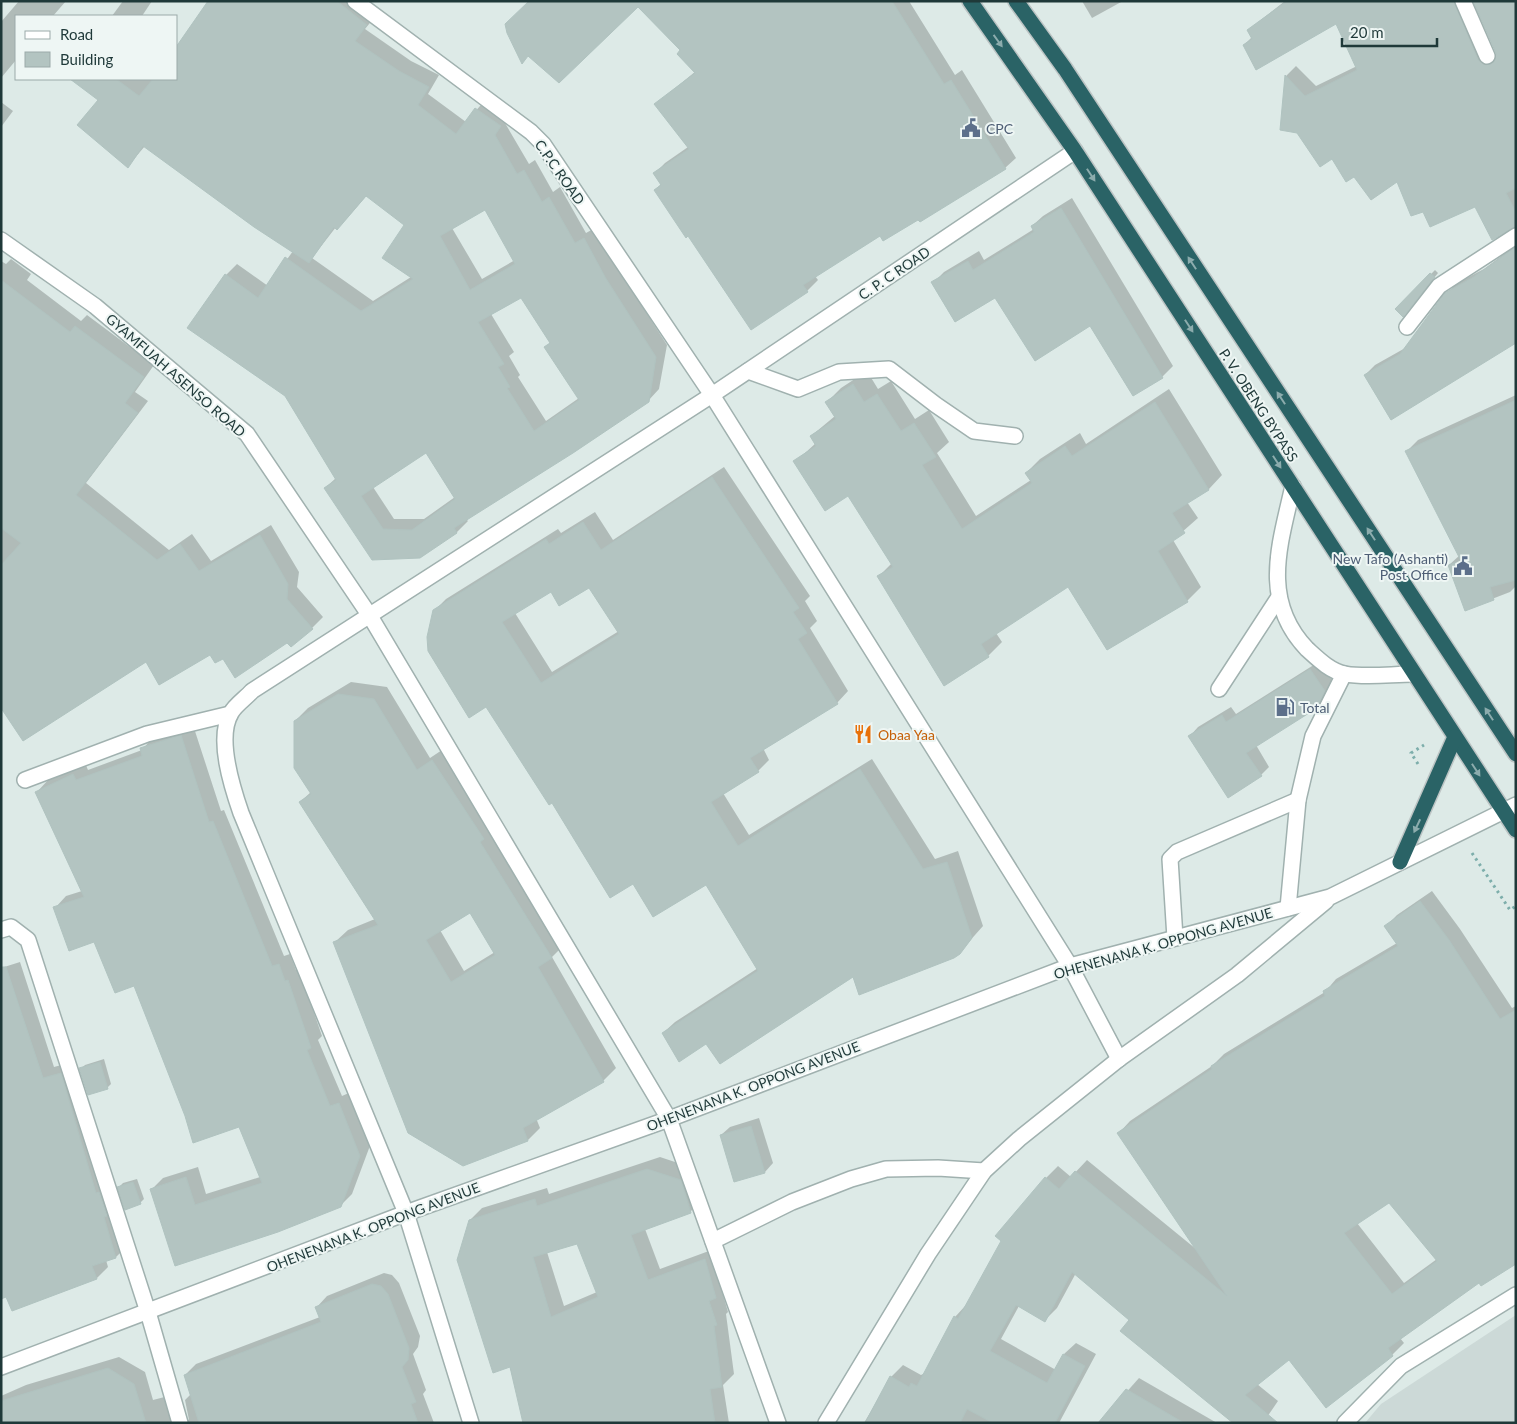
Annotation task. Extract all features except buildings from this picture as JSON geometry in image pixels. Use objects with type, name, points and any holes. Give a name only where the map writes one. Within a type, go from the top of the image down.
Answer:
[{"type":"highway","name":"P. V. OBENG BYPASS","points":[[970,1],[1075,151],[1455,737],[1510,808],[1516,830]]},
{"type":"highway","name":"P. V. OBENG BYPASS","points":[[1016,1],[1070,78],[1516,754]]},
{"type":"highway","points":[[1400,862],[1455,737]]},
{"type":"street","name":"C.P.C ROAD","points":[[355,1],[531,132],[543,144],[712,395],[1070,966],[1119,1059]]},
{"type":"street","points":[[1463,1],[1487,56]]},
{"type":"street","name":"C. P. C ROAD","points":[[230,714],[252,691],[712,395],[1075,151]]},
{"type":"street","points":[[1407,327],[1439,286],[1516,236]]},
{"type":"street","name":"GYAMFUAH ASENSO ROAD","points":[[1,240],[95,306],[247,434],[370,616],[669,1119],[778,1423]]},
{"type":"street","points":[[748,371],[798,390],[838,372],[890,369],[936,405],[974,431],[1015,436]]},
{"type":"street","points":[[1293,486],[1276,562],[1279,597],[1292,633],[1322,663],[1344,674],[1414,674]]},
{"type":"street","points":[[1219,689],[1279,597]]},
{"type":"street","points":[[1288,908],[1298,800],[1313,736],[1344,674]]},
{"type":"street","points":[[25,780],[148,734],[230,714],[225,741],[230,779],[241,813],[406,1213],[472,1423]]},
{"type":"street","points":[[1175,938],[1170,859],[1177,852],[1298,800]]},
{"type":"street","name":"OHENENANA K. OPPONG AVENUE","points":[[1,1367],[406,1213],[669,1119],[1070,966],[1330,897],[1510,808]]},
{"type":"street","points":[[826,1423],[928,1254],[984,1171],[1019,1139],[1119,1059],[1237,975],[1330,897]]},
{"type":"street","points":[[1,930],[12,927],[28,940],[148,1312],[180,1423]]},
{"type":"street","points":[[713,1241],[792,1202],[851,1179],[886,1169],[938,1168],[984,1171]]},
{"type":"street","points":[[1344,1423],[1401,1366],[1516,1295]]},
{"type":"shaded area","points":[[1516,1315],[1516,1423],[1365,1423],[1381,1404]]},
{"type":"place","name":"CPC","points":[[971,128]]},
{"type":"place","name":"New Tafo (Ashanti) Post Office","points":[[1463,566]]},
{"type":"place","name":"Total","points":[[1285,707]]},
{"type":"place","name":"Obaa Yaa","points":[[863,734]]}]
